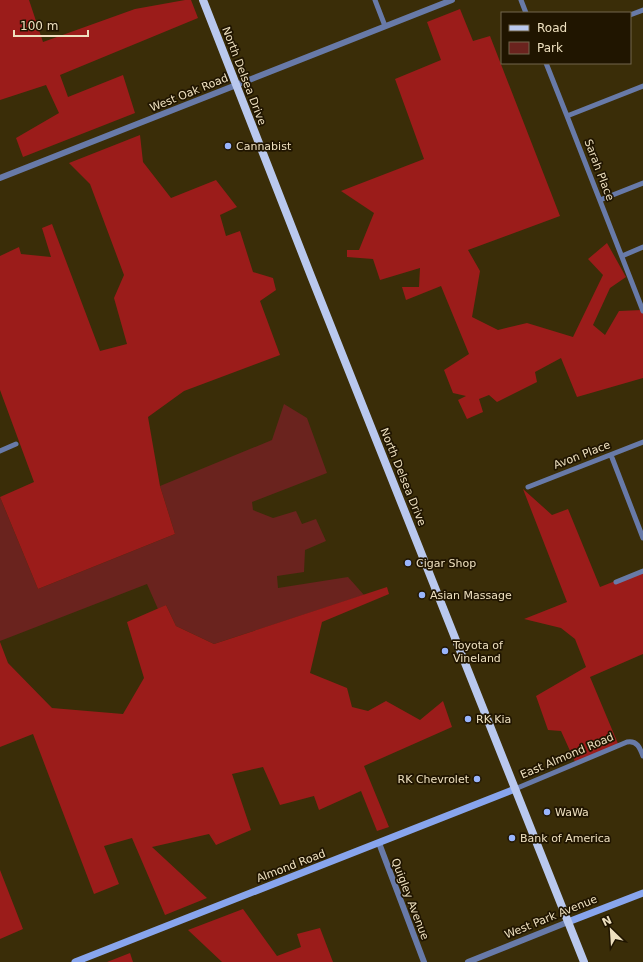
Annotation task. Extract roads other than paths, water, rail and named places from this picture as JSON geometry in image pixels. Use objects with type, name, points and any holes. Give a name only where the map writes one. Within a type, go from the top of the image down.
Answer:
[{"type":"main road","name":"North Delsea Drive","points":[[203,0],[311,276],[584,962]]},
{"type":"main road","name":"Almond Road","points":[[75,962],[515,789]]},
{"type":"main road","name":"West Park Avenue","points":[[568,922],[643,893]]},
{"type":"street","points":[[375,0],[385,26]]},
{"type":"street","name":"West Oak Road","points":[[0,178],[452,0]]},
{"type":"street","points":[[520,0],[526,12]]},
{"type":"street","points":[[631,16],[643,10]]},
{"type":"street","name":"Sarah Place","points":[[546,64],[643,311]]},
{"type":"street","points":[[567,116],[643,86]]},
{"type":"street","points":[[600,200],[643,183]]},
{"type":"street","points":[[622,256],[643,247]]},
{"type":"street","name":"Avon Place","points":[[528,487],[643,442]]},
{"type":"street","points":[[0,451],[16,444]]},
{"type":"street","points":[[611,455],[643,538]]},
{"type":"street","points":[[616,582],[643,571]]},
{"type":"street","name":"East Almond Road","points":[[515,789],[627,742],[631,741],[637,744],[643,756]]},
{"type":"street","name":"Quigley Avenue","points":[[379,843],[424,962]]},
{"type":"street","name":"West Park Avenue","points":[[468,962],[568,922]]},
{"type":"place","name":"Cannabist","points":[[228,146]]},
{"type":"place","name":"Cigar Shop","points":[[408,563]]},
{"type":"place","name":"Asian Massage","points":[[422,595]]},
{"type":"place","name":"Toyota of Vineland","points":[[445,651]]},
{"type":"place","name":"RK Kia","points":[[468,719]]},
{"type":"place","name":"RK Chevrolet","points":[[477,779]]},
{"type":"place","name":"WaWa","points":[[547,812]]},
{"type":"place","name":"Bank of America","points":[[512,838]]}]
